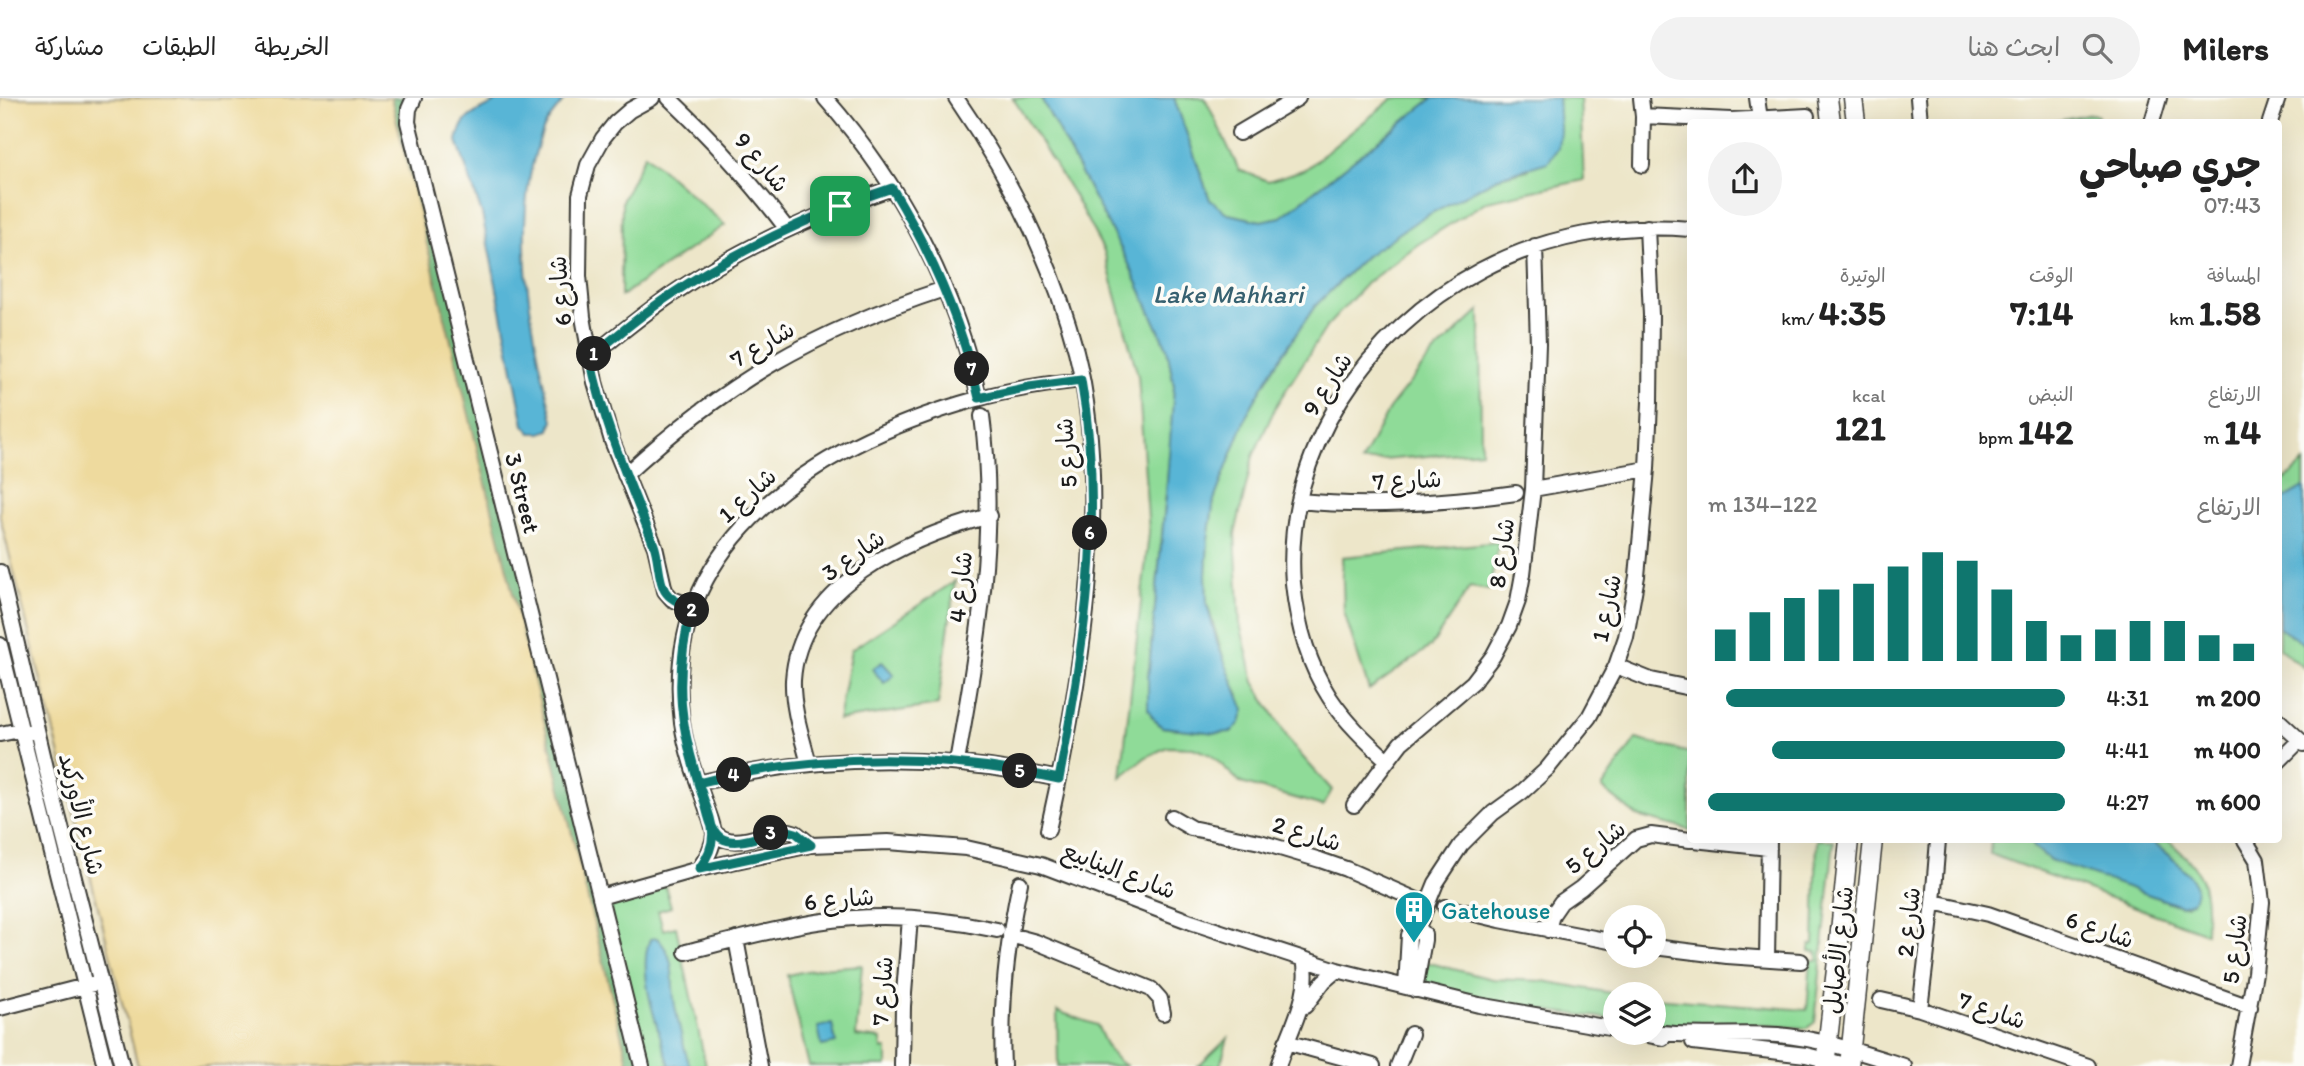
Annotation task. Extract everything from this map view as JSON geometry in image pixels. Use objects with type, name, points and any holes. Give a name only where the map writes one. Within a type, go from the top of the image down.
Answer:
[{"type":"main road","points":[[1828,98],[1831,119]]},
{"type":"main road","points":[[1853,98],[1856,119]]},
{"type":"main road","name":"شارع الأصايل","points":[[1826,1056],[1849,843]]},
{"type":"main road","name":"شارع الأصايل","points":[[1849,1062],[1873,843]]},
{"type":"street","name":"شارع 6","points":[[652,98],[630,110],[615,123],[594,151],[583,180],[578,236],[579,276],[583,317],[601,408],[655,547],[665,591],[672,599],[692,607]]},
{"type":"street","name":"شارع 9","points":[[669,98],[742,171],[786,229]]},
{"type":"street","points":[[825,98],[892,188],[921,239],[965,342],[979,398]]},
{"type":"street","name":"شارع 5","points":[[956,98],[1009,183],[1053,280],[1076,354],[1091,453],[1090,539],[1079,657],[1048,830]]},
{"type":"street","points":[[1239,133],[1280,103],[1298,98]]},
{"type":"street","points":[[1641,98],[1642,164]]},
{"type":"street","points":[[1757,98],[1760,119],[1807,116]]},
{"type":"street","points":[[1918,98],[1920,119]]},
{"type":"street","points":[[2153,119],[2159,98]]},
{"type":"street","points":[[2271,119],[2278,98]]},
{"type":"street","name":"3 Street","points":[[413,99],[408,122],[642,1066]]},
{"type":"street","points":[[1643,116],[1688,119]]},
{"type":"street","points":[[590,357],[648,311],[747,249],[840,206],[892,188]]},
{"type":"street","name":"شارع 9","points":[[1387,760],[1365,740],[1329,697],[1307,651],[1300,626],[1293,574],[1293,537],[1299,501],[1312,454],[1338,402],[1376,352],[1423,307],[1495,262],[1535,246],[1591,232],[1647,227],[1687,229]]},
{"type":"street","name":"شارع 1","points":[[1410,988],[1424,940],[1424,934],[1418,927],[1426,904],[1448,864],[1461,845],[1493,813],[1547,769],[1572,740],[1599,701],[1616,666],[1633,607],[1647,469],[1651,315],[1647,227]]},
{"type":"street","name":"شارع 8","points":[[1354,805],[1387,760],[1417,728],[1473,682],[1493,656],[1518,601],[1533,489],[1537,393],[1535,246]]},
{"type":"street","name":"شارع 7","points":[[625,475],[698,412],[776,360],[859,320],[944,289]]},
{"type":"street","name":"شارع 1","points":[[714,832],[682,725],[680,695],[683,640],[692,607],[711,568],[728,543],[754,514],[784,489],[866,440],[917,418],[979,398],[1029,387],[1081,380]]},
{"type":"street","name":"شارع 4","points":[[957,762],[987,549],[988,475],[982,416]]},
{"type":"street","points":[[1533,489],[1647,469]]},
{"type":"street","name":"شارع 7","points":[[1299,501],[1353,505],[1398,504],[1476,499],[1516,493]]},
{"type":"street","name":"شارع 3","points":[[809,764],[795,709],[793,682],[805,631],[818,610],[852,579],[901,549],[933,534],[989,516]]},
{"type":"street","name":"شارع الأوركيد","points":[[0,572],[47,772],[122,1066]]},
{"type":"street","name":"شارع الأوركيد","points":[[0,645],[105,1066]]},
{"type":"street","points":[[1616,666],[1651,680],[1687,687]]},
{"type":"street","points":[[2282,724],[2302,742],[2282,759]]},
{"type":"street","points":[[0,734],[20,730],[27,732],[32,738],[41,766],[47,772]]},
{"type":"street","points":[[698,783],[809,764],[882,759],[957,762],[1059,779]]},
{"type":"street","name":"شارع 2","points":[[1172,817],[1191,828],[1260,842],[1333,864],[1426,904]]},
{"type":"street","points":[[699,869],[712,846],[714,832],[724,839],[736,842],[789,831],[811,845]]},
{"type":"street","name":"شارع 5","points":[[1548,930],[1552,915],[1561,902],[1581,888],[1636,839],[1651,835],[1687,839]]},
{"type":"street","name":"شارع الينابيع","points":[[600,897],[699,869],[811,845],[849,842],[914,843],[966,848],[1004,855],[1077,877],[1191,922],[1337,970],[1500,1009],[1603,1027]]},
{"type":"street","name":"شارع 5","points":[[1750,843],[1769,844]]},
{"type":"street","name":"شارع 2","points":[[1920,1009],[1933,902],[1937,843]]},
{"type":"street","name":"شارع 5","points":[[2238,1066],[2250,1007],[2262,902],[2257,860],[2247,843]]},
{"type":"street","points":[[1767,959],[1769,844]]},
{"type":"street","points":[[1003,1066],[1003,933],[1020,883]]},
{"type":"street","name":"شارع 6","points":[[1933,902],[1981,912],[2250,1007]]},
{"type":"street","points":[[1445,906],[1603,940]]},
{"type":"street","name":"شارع 6","points":[[686,952],[817,922],[877,918],[960,923],[1003,933]]},
{"type":"street","name":"شارع 7","points":[[902,1066],[903,1006],[910,918]]},
{"type":"street","points":[[1003,933],[1037,942],[1151,989],[1160,999],[1163,1013]]},
{"type":"street","points":[[736,939],[760,1066]]},
{"type":"street","points":[[1666,948],[1801,961]]},
{"type":"street","points":[[1278,1066],[1306,987],[1304,959]]},
{"type":"street","points":[[1294,1021],[1314,992],[1337,970]]},
{"type":"street","points":[[1,1007],[101,982]]},
{"type":"street","name":"شارع 7","points":[[1881,1000],[1920,1009],[2088,1066]]},
{"type":"street","points":[[1666,1033],[1808,1038],[1826,1056]]},
{"type":"street","points":[[1398,1066],[1411,1034]]},
{"type":"street","points":[[1666,1038],[1826,1056],[1849,1062],[1904,1066]]},
{"type":"street","points":[[1286,1042],[1373,1066]]},
{"type":"green space","points":[[384,98],[403,98],[642,1066],[626,1066]]},
{"type":"green space","points":[[1013,98],[1041,98],[1128,262],[1167,348],[1174,386],[1173,420],[1148,679],[1162,727],[1216,733],[1239,695],[1229,676],[1207,604],[1208,539],[1214,500],[1247,414],[1274,367],[1315,306],[1366,256],[1420,219],[1499,177],[1528,170],[1560,131],[1558,98],[1580,98],[1584,180],[1487,201],[1417,245],[1367,283],[1327,326],[1277,404],[1253,456],[1235,534],[1240,624],[1254,682],[1292,745],[1332,790],[1323,806],[1241,783],[1211,755],[1193,748],[1167,747],[1146,757],[1121,777],[1149,533],[1138,376],[1104,251],[1073,194]]},
{"type":"green space","points":[[1174,98],[1205,98],[1239,170],[1268,181],[1306,169],[1393,98],[1433,98],[1281,217],[1261,221],[1228,214],[1210,200]]},
{"type":"green space","points":[[2092,114],[2098,116],[2098,119],[2067,119]]},
{"type":"green space","points":[[645,154],[725,225],[621,296],[622,201]]},
{"type":"green space","points":[[1480,310],[1481,451],[1361,462],[1389,409],[1431,356]]},
{"type":"green space","points":[[2304,463],[2304,668],[2282,650],[2282,480]]},
{"type":"green space","points":[[1499,542],[1489,590],[1470,587],[1431,646],[1369,690],[1344,612],[1342,557]]},
{"type":"green space","points":[[955,581],[938,705],[838,720],[851,650]]},
{"type":"green space","points":[[1636,739],[1687,752],[1687,829],[1637,816],[1602,788]]},
{"type":"green space","points":[[1817,843],[1834,843],[1815,1022],[1807,1028],[1745,1024],[1666,1027],[1666,999],[1807,1010],[1811,960],[1818,960],[1818,952],[1810,951],[1810,945],[1814,944]]},
{"type":"green space","points":[[1991,843],[2032,843],[2034,847],[2095,875],[2180,906],[2187,905],[2179,864],[2154,843],[2171,843],[2190,862],[2202,880],[2206,902],[2206,933],[1990,854]]},
{"type":"green space","points":[[665,885],[671,907],[658,911],[663,930],[676,927],[706,1066],[647,1066],[610,912],[617,900],[624,896]]},
{"type":"green space","points":[[1426,962],[1492,979],[1543,981],[1603,992],[1603,1018],[1533,1009],[1439,989],[1424,981]]},
{"type":"green space","points":[[862,965],[856,1036],[881,1039],[882,1049],[887,1049],[887,1066],[809,1066],[787,975],[821,968]]},
{"type":"green space","points":[[1057,1011],[1097,1025],[1112,1054],[1127,1066],[1058,1066]]},
{"type":"green space","points":[[1228,1038],[1220,1066],[1197,1066],[1200,1065]]},
{"type":"sand","points":[[0,98],[391,98],[629,1066],[138,1066],[0,517]]},
{"type":"water","points":[[501,98],[566,98],[544,128],[533,162],[527,199],[526,274],[537,349],[553,420],[550,430],[541,433],[531,433],[524,425],[482,214],[457,141],[464,123],[469,118]]},
{"type":"water","name":"Lake Mahhari","points":[[1041,98],[1174,98],[1210,200],[1228,214],[1261,221],[1281,217],[1433,98],[1558,98],[1558,148],[1548,162],[1499,177],[1420,219],[1366,256],[1315,306],[1274,367],[1247,414],[1214,500],[1206,575],[1207,604],[1217,642],[1244,710],[1240,723],[1231,732],[1162,727],[1148,709],[1148,679],[1174,386],[1167,348],[1128,262]]},
{"type":"water","points":[[2304,487],[2304,644],[2282,630],[2282,500]]},
{"type":"water","points":[[882,662],[894,675],[884,683],[872,669]]},
{"type":"water","points":[[2032,843],[2154,843],[2190,876],[2196,892],[2192,902],[2181,906],[2050,860]]},
{"type":"water","points":[[657,938],[671,962],[675,1006],[690,1066],[670,1066],[655,1020],[647,985],[646,953],[650,939]]},
{"type":"water","points":[[832,1024],[836,1043],[822,1046],[818,1027]]},
{"type":"place","name":"Gatehouse","points":[[1414,944]]},
{"type":"route","points":[[840,206],[755,244],[697,278],[648,311],[590,357],[601,408],[655,547],[665,591],[672,599],[692,607],[683,640],[680,695],[682,725],[689,754],[698,783],[714,832],[724,839],[736,842],[789,831],[811,845],[699,869],[712,846],[714,832],[698,783],[782,767],[882,759],[978,764],[1059,779],[1075,691],[1085,610],[1092,503],[1089,429],[1081,380],[1029,387],[979,398],[973,369],[955,315],[921,239],[892,188],[840,206]]}]
